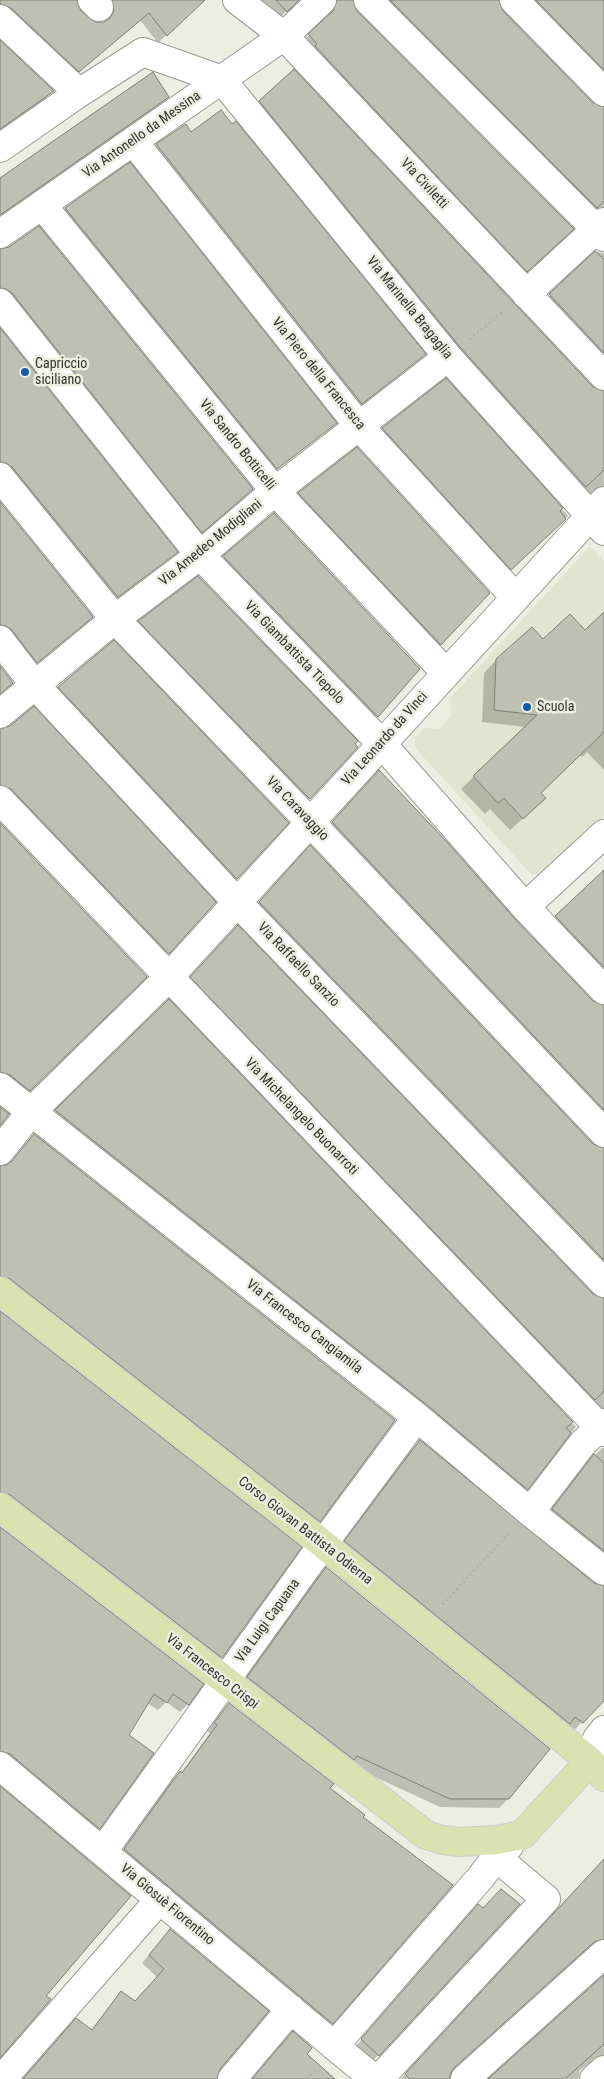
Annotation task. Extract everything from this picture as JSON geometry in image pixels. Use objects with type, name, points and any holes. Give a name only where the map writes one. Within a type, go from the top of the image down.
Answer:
[{"type":"main road","name":"Corso Giovan Battista Odierna","points":[[0,1291],[323,1544],[597,1769]]},
{"type":"main road","name":"Via Francesco Crispi","points":[[0,1507],[224,1682],[426,1835],[442,1840],[459,1842],[497,1840],[522,1835]]},
{"type":"main road","points":[[522,1835],[597,1769]]},
{"type":"street","name":"Via Civiletti","points":[[237,0],[284,36],[604,376]]},
{"type":"street","name":"Via Antonello da Messina","points":[[0,234],[284,36],[322,0]]},
{"type":"street","points":[[368,0],[602,229],[526,294]]},
{"type":"street","points":[[514,0],[604,92]]},
{"type":"street","points":[[0,19],[79,93]]},
{"type":"street","points":[[0,148],[79,93],[143,52],[222,80]]},
{"type":"street","name":"Via Marinella Bragaglia","points":[[222,80],[448,357],[599,516]]},
{"type":"street","name":"Via Piero della Francesca","points":[[133,141],[359,426],[515,597]]},
{"type":"street","name":"Via Sandro Botticelli","points":[[42,205],[275,491],[446,673]]},
{"type":"street","name":"Via Giambattista Tiepolo","points":[[0,303],[200,555],[381,743],[525,907],[604,990]]},
{"type":"street","name":"Via Amedeo Modigliani","points":[[0,714],[115,619],[200,555],[275,491],[448,357]]},
{"type":"street","name":"Via Caravaggio","points":[[0,476],[115,619],[604,1133]]},
{"type":"street","name":"Via Leonardo da Vinci","points":[[0,1151],[30,1112],[168,978],[515,597],[599,516]]},
{"type":"street","name":"Via Raffaello Sanzio","points":[[0,640],[34,684],[237,902],[604,1283]]},
{"type":"street","name":"Via Michelangelo Buonarroti","points":[[0,800],[168,978],[603,1427]]},
{"type":"street","points":[[525,907],[604,835]]},
{"type":"street","name":"Via Francesco Cangiamila","points":[[0,1087],[417,1416],[530,1512],[604,1571]]},
{"type":"street","name":"Via Luigi Capuana","points":[[103,1851],[417,1416]]},
{"type":"street","points":[[530,1512],[583,1443],[603,1427]]},
{"type":"street","points":[[597,1769],[597,1739],[604,1730]]},
{"type":"street","name":"Via Giosuè Fiorentino","points":[[0,1766],[374,2079]]},
{"type":"street","points":[[334,2046],[481,1877],[496,1857],[522,1835]]},
{"type":"street","points":[[380,2079],[546,1899],[496,1857]]},
{"type":"street","points":[[2,2079],[160,1899]]},
{"type":"street","points":[[465,2079],[604,1954]]},
{"type":"street","points":[[232,2079],[291,2009]]},
{"type":"street","points":[[594,2079],[604,2070]]},
{"type":"path","points":[[448,357],[526,294]]},
{"type":"path","points":[[423,1626],[509,1534]]},
{"type":"shaded area","name":"Scuola","points":[[590,546],[604,561],[604,816],[543,874],[532,875],[416,749],[414,738],[424,728],[439,729],[451,716],[450,698]]},
{"type":"building","points":[[0,0],[77,0],[81,11],[95,22],[104,22],[110,18],[114,11],[112,0],[205,0],[167,36],[149,13],[79,72],[11,8],[0,4]]},
{"type":"building","points":[[276,0],[299,0],[287,12]]},
{"type":"building","points":[[337,0],[353,0],[357,11],[574,229],[527,272],[315,46],[317,44],[308,34],[333,11]]},
{"type":"building","points":[[390,0],[499,0],[503,11],[593,103],[604,107],[604,201],[597,208]]},
{"type":"building","points":[[536,0],[604,0],[604,70]]},
{"type":"building","points":[[0,40],[54,91],[0,129]]},
{"type":"building","points":[[294,69],[593,387],[604,391],[604,470],[586,487],[460,347],[259,101]]},
{"type":"building","points":[[153,72],[169,97],[0,215],[0,178]]},
{"type":"building","points":[[221,110],[232,124],[236,121],[426,354],[362,404],[156,144],[186,124],[191,132]]},
{"type":"building","points":[[130,162],[337,423],[277,469],[65,208]]},
{"type":"building","points":[[39,226],[253,489],[202,533],[12,293],[0,288],[0,249],[9,247]]},
{"type":"building","points":[[595,251],[604,259],[604,353],[549,294]]},
{"type":"building","points":[[0,328],[178,552],[118,597],[12,467],[0,462]]},
{"type":"building","points":[[446,378],[563,508],[560,511],[566,519],[511,570],[382,428]]},
{"type":"building","points":[[357,447],[490,593],[441,645],[298,493]]},
{"type":"building","points":[[0,502],[93,617],[37,663],[12,630],[0,625]]},
{"type":"building","points":[[274,513],[420,669],[378,717],[223,556]]},
{"type":"building","points":[[198,576],[358,741],[355,744],[358,747],[310,799],[138,621]]},
{"type":"building","points":[[604,612],[604,732],[541,793],[546,798],[523,819],[504,798],[498,803],[473,776],[537,715],[494,710],[496,659],[532,627],[543,639],[570,614],[585,630]]},
{"type":"building","points":[[114,640],[289,823],[237,879],[58,687]]},
{"type":"building","points":[[0,666],[13,683],[0,694]]},
{"type":"building","points":[[34,706],[216,902],[169,954],[11,789],[0,785],[0,729],[10,726]]},
{"type":"building","points":[[379,770],[446,841],[514,918],[593,1001],[604,1005],[604,1110],[332,822]]},
{"type":"building","points":[[0,823],[147,977],[30,1091],[10,1075],[0,1072]]},
{"type":"building","points":[[310,845],[593,1144],[604,1148],[604,1260],[259,902]]},
{"type":"building","points":[[604,870],[604,967],[555,916]]},
{"type":"building","points":[[238,925],[593,1294],[604,1298],[604,1391],[595,1400],[190,977]]},
{"type":"building","points":[[169,999],[573,1422],[566,1428],[571,1433],[528,1490],[427,1405],[55,1110]]},
{"type":"building","points":[[0,1107],[9,1114],[0,1126]]},
{"type":"building","points":[[34,1134],[395,1420],[320,1522],[10,1279],[0,1276],[0,1166],[12,1161]]},
{"type":"building","points":[[0,1311],[302,1547],[222,1658],[10,1495],[0,1492]]},
{"type":"building","points":[[420,1440],[594,1583],[604,1586],[604,1701],[583,1723],[575,1717],[570,1724],[344,1541]]},
{"type":"building","points":[[594,1454],[604,1463],[604,1551],[552,1509]]},
{"type":"building","points":[[0,1527],[204,1684],[189,1705],[173,1694],[167,1703],[154,1694],[129,1735],[154,1753],[100,1829],[10,1754],[0,1751]]},
{"type":"building","points":[[326,1567],[550,1749],[509,1799],[450,1799],[357,1756],[354,1760],[247,1677]]},
{"type":"building","points":[[229,1703],[334,1784],[330,1788],[365,1815],[363,1817],[453,1885],[333,2024],[124,1849],[180,1771],[182,1773],[217,1725],[214,1723]]},
{"type":"building","points":[[0,1786],[131,1896],[46,1996],[51,1999],[0,2058]]},
{"type":"building","points":[[604,1859],[604,1939],[594,1942],[455,2067],[450,2074],[450,2079],[410,2079],[405,2074]]},
{"type":"building","points":[[501,1889],[520,1904],[379,2056],[361,2039],[478,1904],[483,1908]]},
{"type":"building","points":[[170,1929],[269,2011],[220,2069],[217,2079],[23,2079],[76,2018],[92,2030],[121,1991],[135,2001],[164,1969],[149,1955]]},
{"type":"building","points":[[604,1975],[604,2044],[565,2079],[488,2079]]},
{"type":"building","points":[[293,2031],[312,2048],[307,2054],[335,2079],[252,2079]]},
{"type":"place","name":"Capriccio siciliano","points":[[25,372]]},
{"type":"place","name":"Scuola","points":[[527,707]]}]
